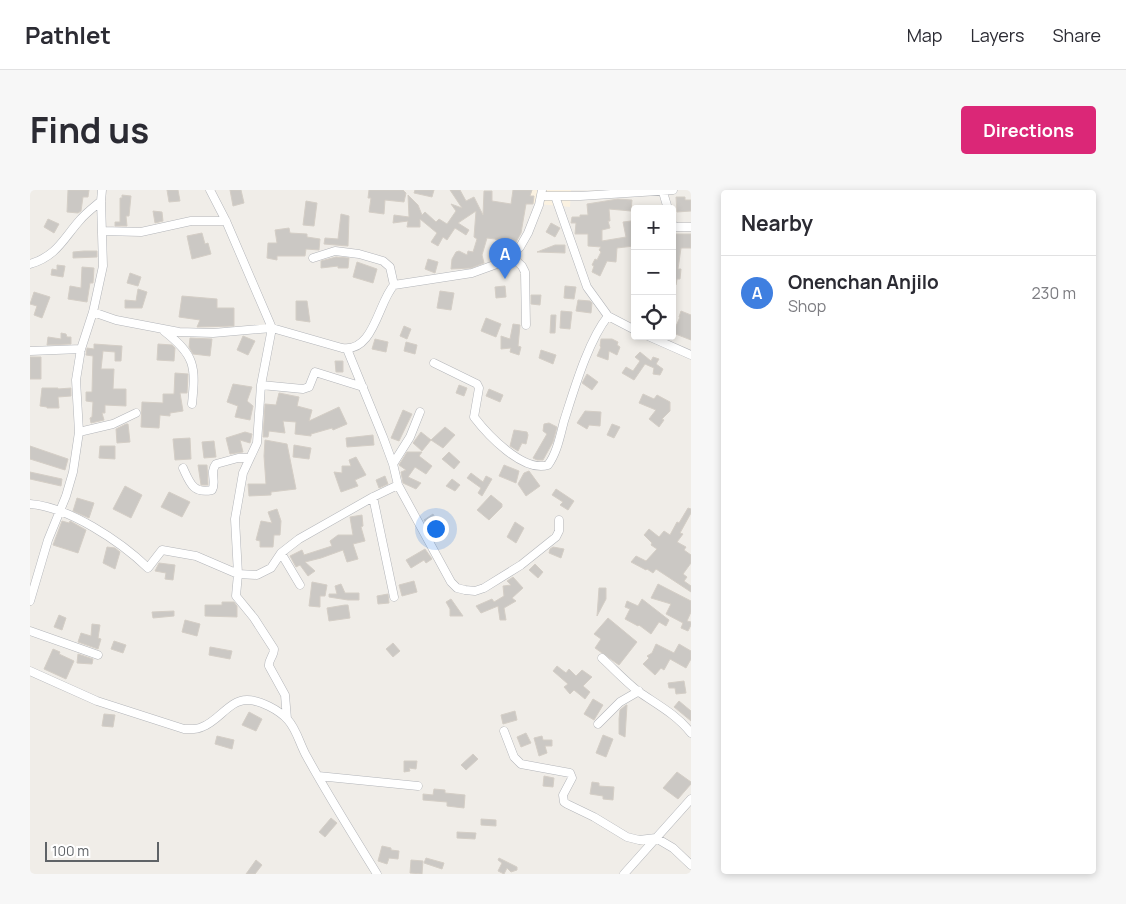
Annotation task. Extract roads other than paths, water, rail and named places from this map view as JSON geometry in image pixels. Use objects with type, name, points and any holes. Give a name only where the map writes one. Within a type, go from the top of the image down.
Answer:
[{"type":"street","points":[[30,601],[48,540],[66,496],[73,472],[79,432],[75,389],[81,349],[93,312],[102,271],[102,190]]},
{"type":"street","points":[[210,190],[226,220],[272,328],[261,385],[257,443],[243,473],[235,519],[238,574],[236,596],[254,618],[274,649],[274,655],[268,666],[285,695],[287,719]]},
{"type":"street","points":[[394,285],[472,273],[508,260],[528,233],[542,193],[555,196],[673,190]]},
{"type":"street","points":[[663,192],[667,205]]},
{"type":"street","points":[[555,196],[587,287],[608,316],[631,328]]},
{"type":"street","points":[[30,264],[49,256],[59,247],[79,220],[101,201]]},
{"type":"street","points":[[103,232],[141,232],[191,221],[226,220]]},
{"type":"street","points":[[676,226],[691,227]]},
{"type":"street","points":[[93,312],[116,320],[163,330],[213,333],[272,328],[303,338],[347,349],[352,348],[363,341],[371,330],[394,285],[390,267],[383,261],[359,254],[335,251],[313,258]]},
{"type":"street","points":[[512,257],[522,266],[525,272],[526,324]]},
{"type":"street","points":[[434,363],[477,384],[474,418],[511,454],[526,463],[543,467],[548,465],[551,460],[594,339],[608,316]]},
{"type":"street","points":[[163,330],[180,343],[190,359],[194,372],[192,404]]},
{"type":"street","points":[[657,340],[691,355]]},
{"type":"street","points":[[30,351],[81,349]]},
{"type":"street","points":[[347,349],[393,464],[398,485],[451,582],[457,588],[475,591],[484,588],[521,565],[556,537],[559,531],[559,520]]},
{"type":"street","points":[[261,385],[303,390],[308,387],[315,372],[362,387]]},
{"type":"street","points":[[393,464],[410,437],[420,412]]},
{"type":"street","points":[[79,432],[113,424],[136,414]]},
{"type":"street","points":[[183,468],[193,486],[197,490],[205,492],[212,490],[214,487],[213,469],[216,464],[238,458],[249,458]]},
{"type":"street","points":[[30,504],[60,512],[101,531],[148,568],[162,550],[196,556],[238,574],[258,575],[271,568],[281,553],[299,539],[373,496],[398,485]]},
{"type":"street","points":[[373,496],[394,597]]},
{"type":"street","points":[[281,553],[300,585]]},
{"type":"street","points":[[30,630],[98,655]]},
{"type":"street","points":[[602,658],[638,691],[671,712],[691,734]]},
{"type":"street","points":[[30,671],[97,701],[184,729],[196,730],[203,727],[229,707],[244,700],[253,701],[276,711],[287,719],[299,738],[306,755],[338,812],[377,874]]},
{"type":"street","points":[[598,724],[620,702],[638,691]]},
{"type":"street","points":[[504,731],[514,757],[521,764],[570,773],[572,778],[563,795],[564,802],[627,837],[640,840],[656,838],[673,848],[691,865]]},
{"type":"street","points":[[318,776],[418,786]]},
{"type":"street","points":[[624,874],[691,799]]},
{"type":"place","name":"Onenchan Anjilo","points":[[505,279]]}]
